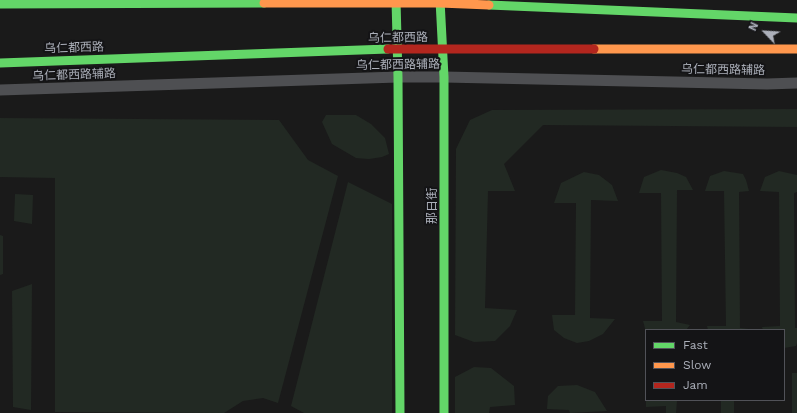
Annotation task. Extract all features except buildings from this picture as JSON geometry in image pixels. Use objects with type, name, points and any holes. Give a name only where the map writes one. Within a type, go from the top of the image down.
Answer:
[{"type":"main road","points":[[396,1],[398,77],[400,413]]},
{"type":"main road","points":[[0,4],[440,1],[797,18]]},
{"type":"main road","name":"那日街","points":[[440,1],[444,77],[444,413]]},
{"type":"main road","name":"乌仁都西路","points":[[0,63],[397,49],[797,49]]},
{"type":"lane","name":"乌仁都西路辅路","points":[[0,90],[398,77],[767,84],[797,83]]},
{"type":"shaded area","points":[[797,109],[797,127],[543,125],[504,164],[515,191],[488,191],[485,308],[517,310],[510,326],[495,341],[474,342],[455,335],[456,149],[470,120],[492,110]]},
{"type":"shaded area","points":[[326,115],[356,115],[371,124],[385,138],[389,154],[382,157],[369,159],[356,158],[332,144],[322,122]]},
{"type":"shaded area","points":[[0,118],[279,120],[308,160],[338,176],[278,403],[263,398],[243,401],[224,413],[55,412],[55,178],[0,177]]},
{"type":"shaded area","points":[[661,170],[677,173],[686,177],[693,190],[677,190],[676,322],[690,325],[687,329],[645,329],[643,321],[662,321],[661,193],[639,193],[644,177]]},
{"type":"shaded area","points":[[724,171],[743,174],[749,191],[739,192],[740,328],[749,329],[708,329],[707,326],[726,326],[724,191],[705,191],[710,176]]},
{"type":"shaded area","points":[[779,171],[797,175],[797,192],[794,193],[795,328],[797,328],[797,343],[796,346],[785,348],[785,329],[763,329],[762,327],[780,326],[779,192],[760,191],[765,177]]},
{"type":"shaded area","points":[[584,172],[599,175],[612,185],[618,201],[591,200],[590,318],[615,319],[603,334],[589,341],[577,343],[564,338],[554,330],[552,315],[575,315],[576,203],[554,203],[561,183]]},
{"type":"shaded area","points":[[348,182],[392,204],[392,413],[304,413],[291,406]]},
{"type":"shaded area","points":[[15,194],[33,195],[32,224],[14,221]]},
{"type":"shaded area","points":[[0,235],[3,236],[3,274],[0,275]]},
{"type":"shaded area","points":[[32,284],[31,410],[13,407],[12,291]]},
{"type":"shaded area","points":[[474,367],[491,368],[514,386],[515,405],[490,407],[489,413],[455,413],[455,377]]},
{"type":"shaded area","points":[[792,373],[797,373],[797,413],[792,413]]},
{"type":"shaded area","points":[[577,385],[595,392],[607,411],[570,413],[569,410],[547,409],[548,396],[558,386]]},
{"type":"shaded area","points":[[646,401],[677,401],[676,413],[666,413],[666,406],[646,407]]},
{"type":"shaded area","points":[[721,401],[734,401],[734,413],[721,413]]},
{"type":"traffic: fast","points":[[396,0],[398,77],[400,413]]},
{"type":"traffic: fast","points":[[440,0],[444,77],[444,413]]},
{"type":"traffic: fast","points":[[0,4],[264,3]]},
{"type":"traffic: fast","points":[[489,5],[797,18]]},
{"type":"traffic: fast","points":[[0,63],[388,49]]},
{"type":"traffic: slow","points":[[264,3],[440,3],[489,5]]},
{"type":"traffic: slow","points":[[594,49],[797,49]]},
{"type":"traffic: jam","points":[[388,49],[594,49]]}]
